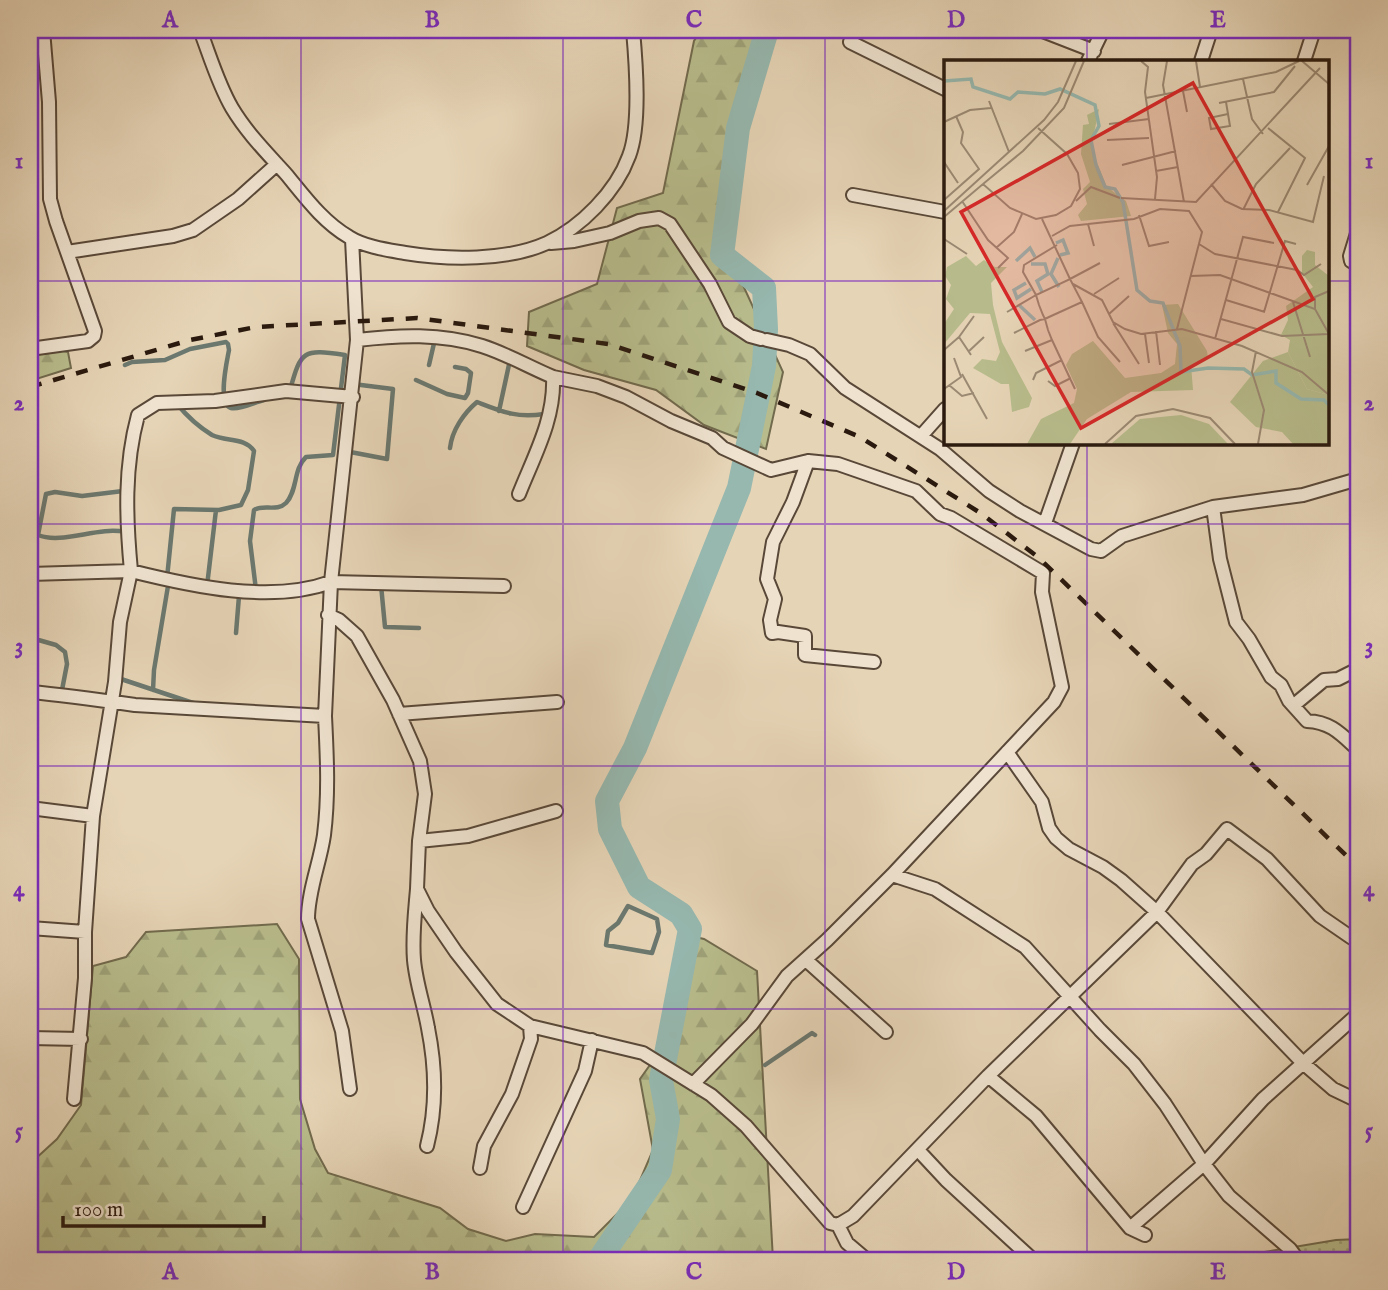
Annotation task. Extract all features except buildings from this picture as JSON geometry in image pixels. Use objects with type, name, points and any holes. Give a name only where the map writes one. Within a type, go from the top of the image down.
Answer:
[{"type":"street","points":[[30,349],[88,341],[95,331],[50,199],[49,102],[43,30]]},
{"type":"street","points":[[200,30],[221,87],[248,131],[327,222],[352,239],[388,250],[456,258],[574,241],[610,233],[639,221],[659,218],[670,225],[710,284],[729,322],[750,336],[789,345],[810,354],[855,395],[921,436],[989,491],[1082,545],[1101,551],[1122,536],[1213,508],[1303,495],[1358,479]]},
{"type":"street","points":[[547,243],[604,200],[621,176],[631,154],[636,75],[633,30]]},
{"type":"street","points":[[1040,30],[1091,56],[1103,30]]},
{"type":"street","points":[[1201,60],[1212,30]]},
{"type":"street","points":[[1304,60],[1314,30]]},
{"type":"street","points":[[850,42],[944,89]]},
{"type":"street","points":[[66,252],[173,236],[193,229],[237,199],[277,164]]},
{"type":"street","points":[[853,194],[944,212]]},
{"type":"street","points":[[1358,230],[1350,256],[1352,261],[1358,264]]},
{"type":"street","points":[[350,1089],[342,1031],[308,919],[308,906],[327,814],[325,716],[328,615],[357,340],[352,239]]},
{"type":"street","points":[[357,340],[407,335],[464,341],[496,351],[553,377],[597,386],[626,397],[671,421],[712,438],[723,449],[772,470],[808,461],[838,464],[916,491],[940,514],[1043,573],[1042,592],[1062,687],[1054,702],[892,875],[787,976],[752,1024],[693,1084]]},
{"type":"street","points":[[519,494],[548,421],[554,395],[553,377]]},
{"type":"street","points":[[74,1099],[81,1040],[93,816],[111,702],[120,621],[131,571],[127,482],[132,435],[138,415],[157,403],[237,399],[286,391],[353,397]]},
{"type":"street","points":[[921,436],[944,410]]},
{"type":"street","points":[[1045,523],[1073,444]]},
{"type":"street","points":[[808,461],[793,502],[773,542],[767,579],[775,598],[769,620],[772,633],[805,636],[805,655],[874,662]]},
{"type":"street","points":[[1213,508],[1220,559],[1236,622],[1271,677],[1281,685],[1307,721],[1322,722],[1336,729],[1358,747]]},
{"type":"street","points":[[30,574],[131,571],[206,588],[279,593],[310,590],[331,582],[504,586]]},
{"type":"street","points":[[328,615],[339,620],[358,636],[399,714],[424,775],[425,801],[419,841],[413,937],[414,962],[435,1078],[432,1124],[427,1146]]},
{"type":"street","points":[[1294,705],[1324,680],[1338,679],[1358,669]]},
{"type":"street","points":[[30,692],[85,696],[111,702],[325,716]]},
{"type":"street","points":[[399,714],[557,702]]},
{"type":"street","points":[[1007,752],[1042,802],[1049,828],[1056,838],[1076,854],[1112,874],[1157,912],[1303,1063],[1333,1088],[1358,1101]]},
{"type":"street","points":[[30,808],[93,816]]},
{"type":"street","points":[[419,841],[468,836],[556,811]]},
{"type":"street","points":[[417,889],[428,911],[456,952],[497,1004],[530,1026],[642,1053],[693,1084],[728,1108],[830,1223],[838,1225],[853,1216],[988,1076],[1157,912],[1192,864],[1206,854],[1227,829],[1267,859],[1320,916],[1352,938]]},
{"type":"street","points":[[892,875],[935,889],[1025,947],[1134,1064],[1229,1196],[1298,1260]]},
{"type":"street","points":[[30,928],[85,932]]},
{"type":"street","points":[[806,960],[886,1032]]},
{"type":"street","points":[[1130,1228],[1204,1164],[1263,1099],[1358,1014]]},
{"type":"street","points":[[480,1168],[484,1146],[512,1094],[531,1039],[530,1026]]},
{"type":"street","points":[[30,1038],[81,1040]]},
{"type":"street","points":[[523,1207],[585,1071],[592,1040]]},
{"type":"street","points":[[988,1076],[1036,1116],[1130,1228],[1145,1235]]},
{"type":"street","points":[[918,1150],[946,1180],[1033,1260]]},
{"type":"street","points":[[838,1225],[847,1243],[867,1260]]},
{"type":"green space","points":[[701,30],[765,30],[759,37],[730,257],[783,372],[766,449],[704,425],[656,390],[584,370],[527,346],[529,312],[597,284],[617,208],[663,193],[694,41]]},
{"type":"green space","points":[[30,344],[68,352],[71,368],[30,381]]},
{"type":"green space","points":[[277,924],[299,959],[300,1099],[315,1149],[328,1173],[440,1208],[468,1229],[506,1241],[535,1234],[594,1237],[632,1199],[653,1150],[640,1079],[667,1041],[669,1001],[682,934],[704,939],[757,971],[773,1260],[333,1260],[321,1255],[184,1255],[131,1260],[30,1260],[30,1161],[57,1139],[81,1105],[93,966],[126,957],[146,932]]},
{"type":"green space","points":[[1358,1239],[1358,1260],[1244,1260],[1246,1255],[1336,1240]]},
{"type":"waterway","points":[[599,1260],[660,1170],[668,1119],[661,1080],[690,929],[681,914],[639,887],[610,829],[607,801],[635,748],[739,488],[764,366],[764,288],[722,255],[738,128],[767,30]]},
{"type":"waterway","points":[[429,365],[435,339]]},
{"type":"waterway","points":[[125,365],[132,362],[165,360],[190,349],[226,342],[229,350],[224,399],[227,405],[239,408],[264,400]]},
{"type":"waterway","points":[[256,590],[250,541],[254,510],[278,507],[286,503],[299,467],[306,457],[333,455],[345,355],[320,352],[306,355],[297,367],[290,390]]},
{"type":"waterway","points":[[499,411],[510,360]]},
{"type":"waterway","points":[[416,380],[447,394],[465,398],[471,373],[455,367]]},
{"type":"waterway","points":[[345,451],[387,459],[393,389],[353,384]]},
{"type":"waterway","points":[[450,448],[459,422],[477,402],[510,413],[544,414]]},
{"type":"waterway","points":[[167,578],[174,509],[219,510],[241,505],[248,490],[254,451],[246,444],[212,435],[193,421],[177,404]]},
{"type":"waterway","points":[[123,491],[82,496],[55,492],[46,494],[38,535],[58,538],[103,531],[125,532]]},
{"type":"waterway","points":[[207,586],[216,510]]},
{"type":"waterway","points":[[153,690],[169,580]]},
{"type":"waterway","points":[[381,585],[385,627],[419,628]]},
{"type":"waterway","points":[[236,633],[239,596]]},
{"type":"waterway","points":[[30,628],[35,639],[56,645],[65,652],[67,664],[62,690]]},
{"type":"waterway","points":[[118,678],[196,704]]},
{"type":"waterway","points":[[628,906],[657,919],[659,932],[652,953],[606,945],[608,931],[618,923],[628,906]]},
{"type":"waterway","points":[[765,1065],[812,1033],[815,1035]]},
{"type":"railway","points":[[30,387],[190,340],[256,327],[417,318],[608,344],[757,393],[860,437],[982,514],[1039,558],[1358,867]]}]
